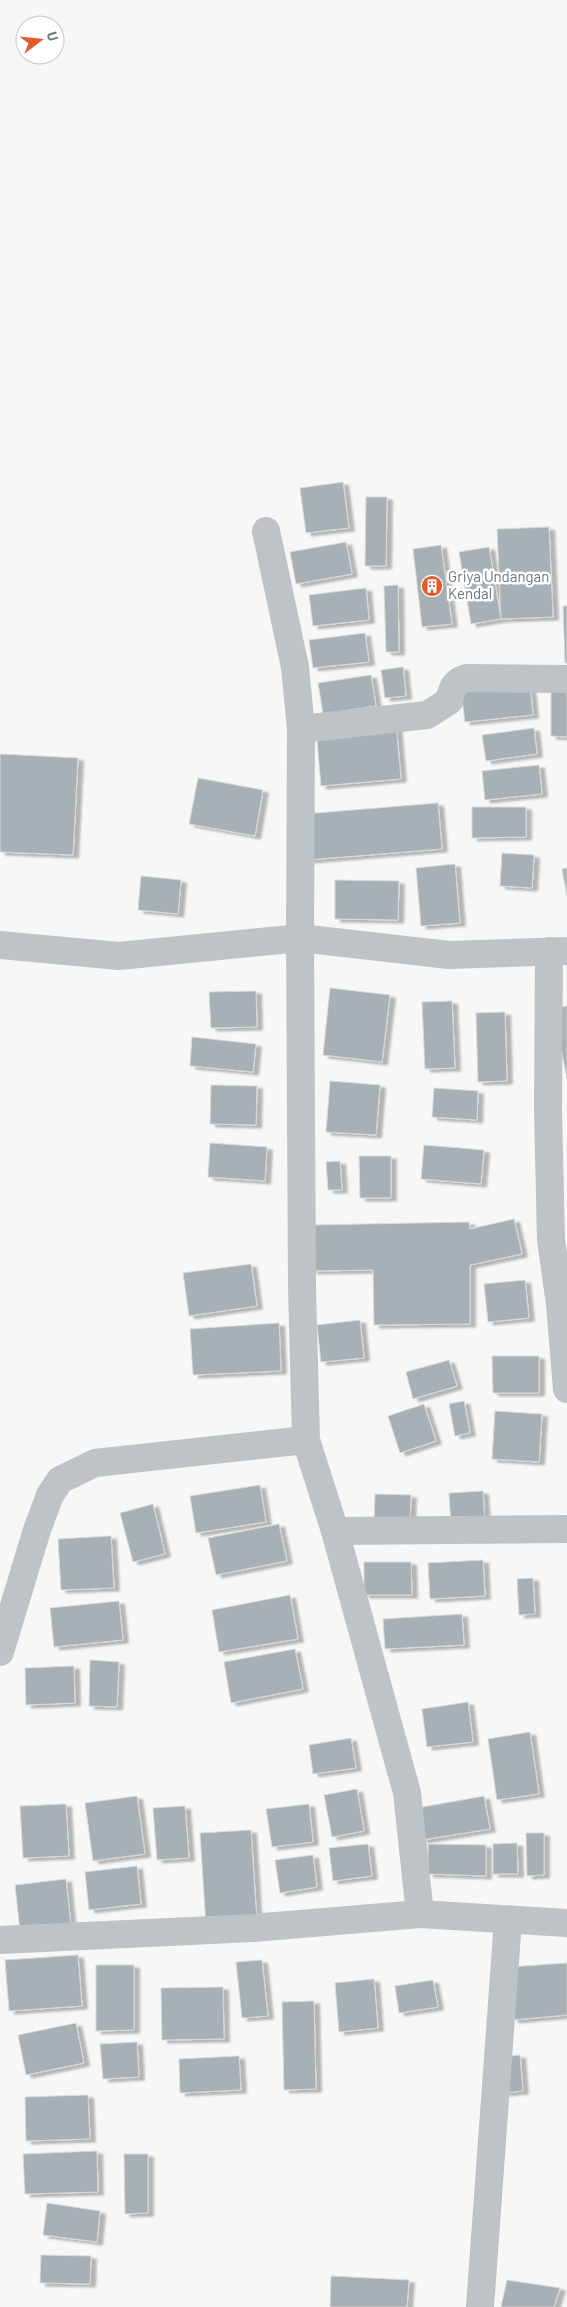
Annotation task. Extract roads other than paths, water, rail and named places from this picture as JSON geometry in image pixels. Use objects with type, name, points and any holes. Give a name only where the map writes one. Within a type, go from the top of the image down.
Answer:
[{"type":"street","points":[[266,531],[295,667],[300,730],[302,1287],[306,1440],[335,1531],[407,1794],[420,1914]]},
{"type":"street","points":[[300,730],[427,715],[449,701],[453,686],[458,680],[467,678],[567,679]]},
{"type":"street","points":[[0,945],[119,956],[300,938],[449,955],[558,951],[548,1109],[551,1240],[560,1304],[567,1389]]},
{"type":"street","points":[[0,1652],[37,1530],[50,1495],[60,1480],[95,1462],[306,1440]]},
{"type":"street","points":[[335,1531],[567,1529]]},
{"type":"street","points":[[0,1940],[253,1928],[420,1914],[567,1923]]},
{"type":"street","points":[[480,2307],[508,1920]]},
{"type":"place","name":"Griya Undangan Kendal","points":[[432,586]]}]
